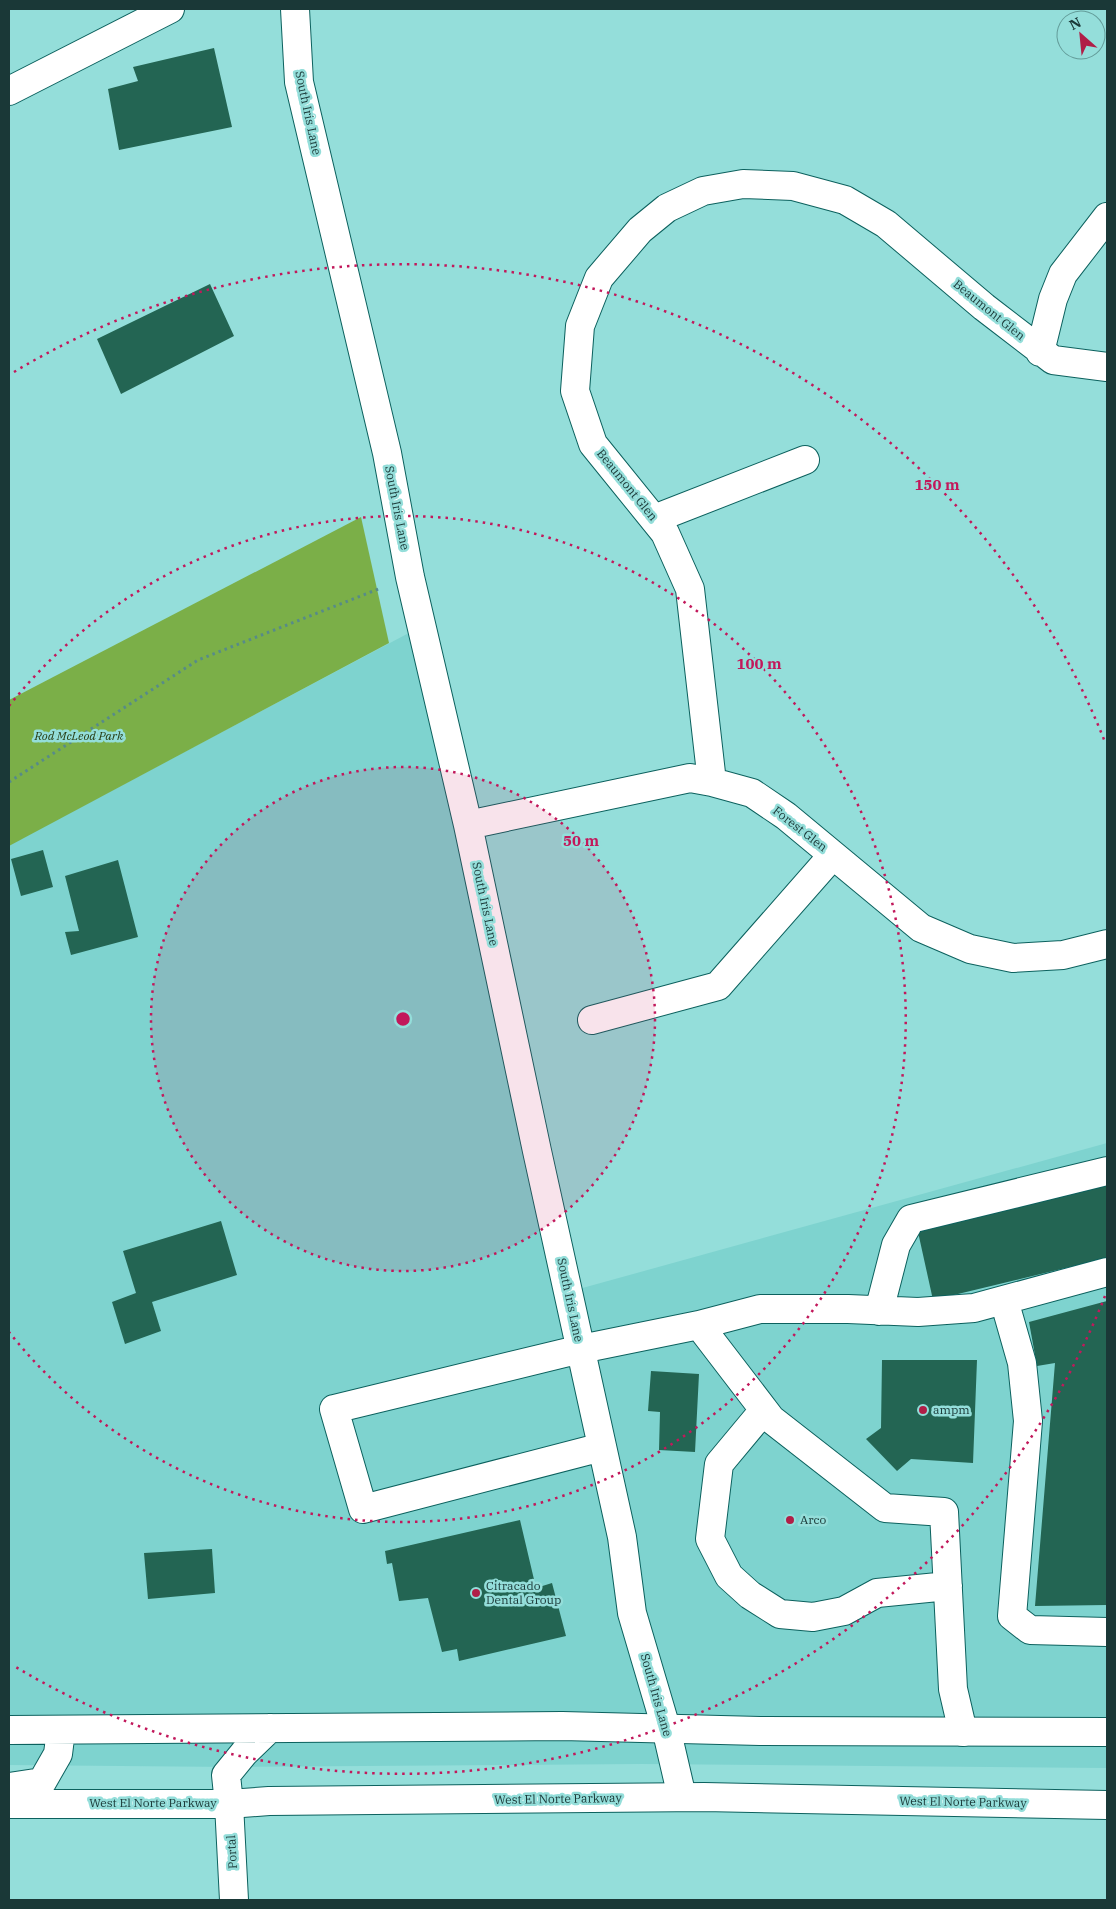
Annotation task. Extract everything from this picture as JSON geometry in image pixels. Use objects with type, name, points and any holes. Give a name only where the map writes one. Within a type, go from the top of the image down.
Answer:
[{"type":"street","points":[[9,91],[170,9]]},
{"type":"street","name":"South Iris Lane","points":[[295,9],[298,82],[387,453],[410,577],[468,825],[622,1537],[632,1613],[666,1728],[682,1797]]},
{"type":"street","name":"Beaumont Glen","points":[[712,782],[690,590],[665,532],[593,444],[575,391],[580,326],[599,278],[640,230],[667,208],[703,191],[743,184],[793,186],[845,200],[886,224],[1052,360],[1107,367]]},
{"type":"street","points":[[1040,352],[1053,300],[1063,274],[1107,217]]},
{"type":"street","points":[[654,519],[805,460]]},
{"type":"street","name":"Forest Glen","points":[[468,825],[690,778],[712,782],[752,793],[786,816],[921,928],[970,949],[1013,958],[1063,955],[1107,944]]},
{"type":"street","points":[[592,1020],[718,986],[833,855]]},
{"type":"street","points":[[880,1311],[896,1245],[911,1220],[1107,1171]]},
{"type":"street","points":[[602,1447],[363,1509],[334,1409],[581,1349],[699,1325],[760,1309],[918,1312],[974,1308],[1107,1272]]},
{"type":"street","points":[[1004,1300],[1022,1363],[1028,1421],[1012,1616],[1030,1630],[1107,1632]]},
{"type":"street","points":[[699,1325],[771,1419],[885,1508],[944,1512],[953,1689],[963,1732]]},
{"type":"street","points":[[764,1410],[719,1464],[710,1538],[729,1576],[750,1595],[780,1614],[813,1617],[844,1611],[877,1593],[948,1586]]},
{"type":"street","points":[[9,1730],[562,1726],[770,1731],[1107,1732]]},
{"type":"street","name":"Portal","points":[[234,1900],[226,1775],[244,1753],[270,1728]]},
{"type":"street","points":[[9,1787],[42,1782],[58,1754],[61,1730]]},
{"type":"street","name":"West El Norte Parkway","points":[[9,1804],[229,1804],[269,1801],[682,1797],[1107,1805]]},
{"type":"path","points":[[9,782],[198,660],[385,586]]},
{"type":"shaded area","points":[[422,626],[568,1292],[1107,1143],[1107,1768],[642,1764],[233,1767],[9,1765],[9,845]]},
{"type":"green space","name":"Rod McLeod Park","points":[[361,517],[389,643],[9,846],[9,700]]},
{"type":"building","points":[[214,48],[232,127],[119,150],[108,89],[138,81],[133,67]]},
{"type":"building","points":[[210,284],[234,336],[121,394],[97,339]]},
{"type":"building","points":[[43,850],[53,887],[21,896],[11,859]]},
{"type":"building","points":[[118,860],[138,937],[71,955],[65,932],[79,931],[65,876]]},
{"type":"building","points":[[1107,1185],[1107,1258],[933,1300],[918,1232]]},
{"type":"building","points":[[221,1221],[237,1275],[152,1302],[161,1331],[125,1344],[112,1302],[136,1293],[123,1251]]},
{"type":"building","points":[[1107,1301],[1107,1605],[1035,1606],[1055,1363],[1037,1366],[1029,1322]]},
{"type":"building","points":[[882,1360],[977,1360],[973,1463],[911,1459],[897,1471],[866,1439],[881,1428]]},
{"type":"building","points":[[651,1371],[699,1374],[695,1452],[659,1450],[660,1412],[648,1411]]},
{"type":"building","name":"Citracado Dental Group","points":[[520,1520],[536,1588],[552,1583],[566,1636],[459,1661],[457,1649],[442,1652],[428,1598],[399,1601],[392,1563],[387,1564],[385,1551]]},
{"type":"building","points":[[212,1549],[215,1593],[148,1599],[144,1553]]},
{"type":"place","name":"ampm","points":[[923,1410]]},
{"type":"place","name":"Arco","points":[[790,1520]]},
{"type":"place","name":"Citracado Dental Group","points":[[476,1593]]}]
